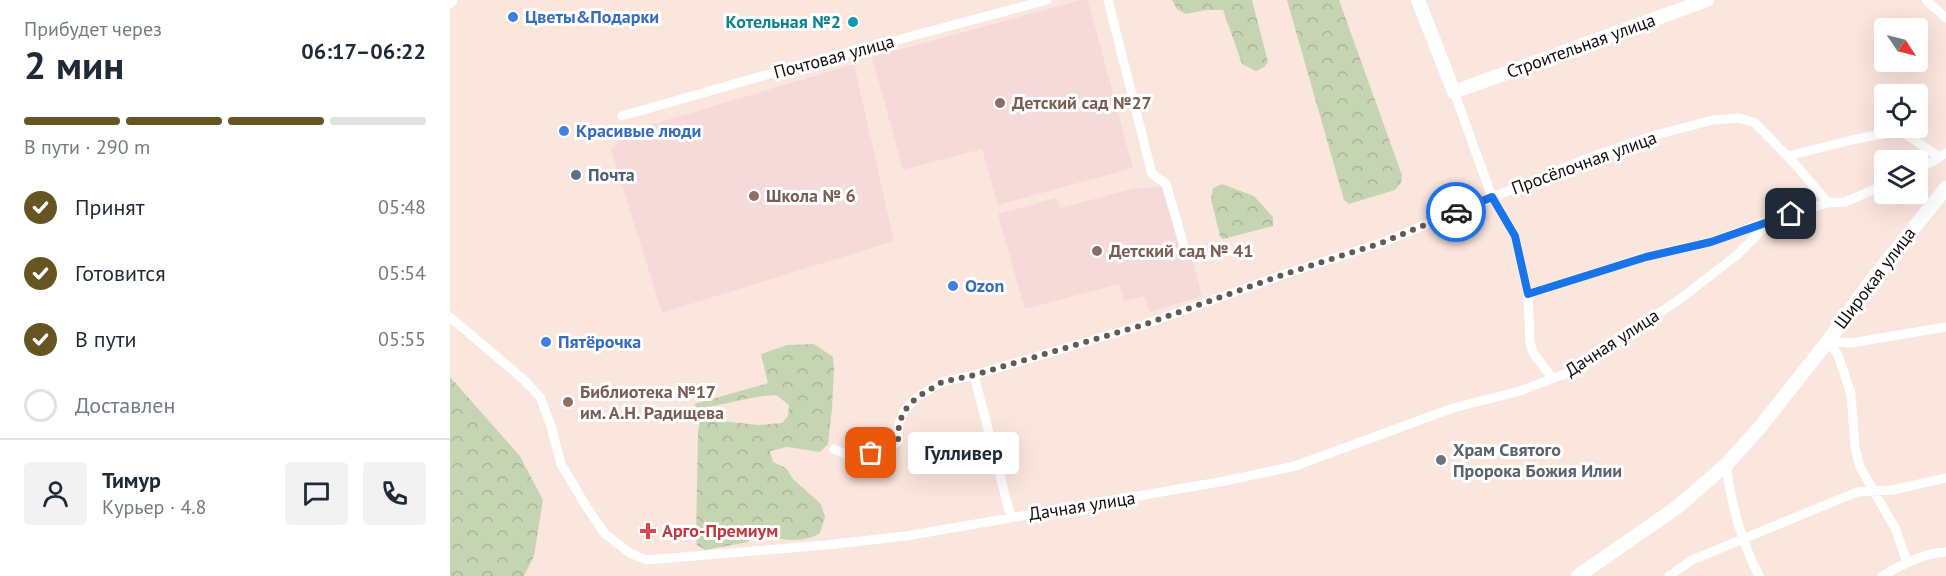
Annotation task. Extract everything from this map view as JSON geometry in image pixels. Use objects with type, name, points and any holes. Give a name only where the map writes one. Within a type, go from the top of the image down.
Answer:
[{"type":"street","name":"Почтовая улица","points":[[622,116],[829,57],[1047,0]]},
{"type":"street","points":[[1108,0],[1152,174],[1166,184],[1184,246]]},
{"type":"street","points":[[1419,0],[1492,197],[1515,236],[1528,294],[1530,342],[1533,353],[1553,379]]},
{"type":"street","name":"Строительная улица","points":[[1454,92],[1707,0]]},
{"type":"street","points":[[1926,0],[1946,18]]},
{"type":"street","name":"Просёлочная улица","points":[[834,449],[852,457],[890,448],[898,441],[899,424],[904,411],[916,398],[942,382],[974,375],[1143,325],[1285,274],[1381,243],[1586,159],[1652,136],[1713,120],[1739,118],[1755,123],[1788,156],[1828,203]]},
{"type":"street","points":[[1788,156],[1901,131],[1943,155]]},
{"type":"street","points":[[1928,163],[1943,155]]},
{"type":"street","name":"Широкая улица","points":[[1578,576],[1676,508],[1726,465],[1761,426],[1828,341],[1871,281],[1946,188]]},
{"type":"street","points":[[1528,294],[1646,257],[1711,242],[1773,219],[1828,203],[1845,202],[1874,189]]},
{"type":"street","name":"Дачная улица","points":[[450,317],[524,380],[540,397],[551,426],[561,464],[586,506],[605,534],[630,553],[647,560],[906,536],[1215,483],[1295,465],[1453,408],[1520,391],[1575,370],[1680,299],[1737,255],[1773,219]]},
{"type":"street","points":[[1828,341],[1851,343],[1946,327]]},
{"type":"street","points":[[1828,341],[1838,355],[1846,376],[1854,415],[1855,447],[1860,467],[1895,528],[1907,562]]},
{"type":"street","points":[[974,375],[1011,518]]},
{"type":"street","points":[[1726,465],[1730,495],[1743,539],[1759,576]]},
{"type":"street","points":[[1669,576],[1692,560],[1857,492],[1873,489],[1893,490],[1946,478]]},
{"type":"street","points":[[1882,576],[1907,562],[1946,552]]},
{"type":"shaded area","name":"Детский сад №27","points":[[1088,0],[1133,168],[998,205],[982,149],[903,170],[872,57]]},
{"type":"shaded area","name":"Школа № 6","points":[[854,64],[894,241],[662,313],[611,150],[627,132]]},
{"type":"shaded area","name":"Детский сад № 41","points":[[1162,187],[1179,247],[1191,255],[1202,296],[1150,312],[1144,296],[1124,301],[1119,284],[1025,309],[998,214],[1056,198],[1060,208],[1136,188]]},
{"type":"green space","points":[[1172,0],[1252,0],[1268,62],[1256,71],[1242,64],[1223,10],[1206,10],[1186,14],[1177,9]]},
{"type":"green space","points":[[1287,0],[1339,0],[1402,175],[1401,183],[1395,190],[1349,204],[1344,200]]},
{"type":"green space","points":[[1222,184],[1254,196],[1273,217],[1273,226],[1223,239],[1220,236],[1211,199],[1213,188]]},
{"type":"green space","points":[[814,344],[833,357],[832,409],[828,444],[820,452],[787,447],[770,451],[773,462],[786,468],[793,479],[821,504],[825,517],[820,533],[797,540],[780,539],[755,533],[748,542],[705,550],[697,545],[696,538],[700,419],[759,425],[782,423],[788,416],[789,405],[776,395],[707,407],[697,408],[694,404],[768,383],[761,354],[787,345]]},
{"type":"green space","points":[[450,377],[520,456],[543,500],[534,556],[524,576],[450,576]]},
{"type":"way so far","points":[[871,453],[890,448],[898,441],[899,424],[904,411],[916,398],[942,382],[974,375],[1143,325],[1285,274],[1381,243],[1456,212]]},
{"type":"place","name":"Цветы&Подарки","points":[[513,17]]},
{"type":"place","name":"Котельная №2","points":[[853,22]]},
{"type":"place","name":"Детский сад №27","points":[[1000,103]]},
{"type":"place","name":"Красивые люди","points":[[564,131]]},
{"type":"place","name":"Почта","points":[[576,175]]},
{"type":"place","name":"Школа № 6","points":[[754,196]]},
{"type":"place","name":"Детский сад № 41","points":[[1097,251]]},
{"type":"place","name":"Ozon","points":[[953,286]]},
{"type":"place","name":"Пятёрочка","points":[[546,342]]},
{"type":"place","name":"Библиотека №17 им. А.Н. Радищева","points":[[568,402]]},
{"type":"place","name":"Гулливер","points":[[871,453]]},
{"type":"place","name":"Храм Святого Пророка Божия Илии","points":[[1441,460]]},
{"type":"place","name":"Арго-Премиум","points":[[648,531]]},
{"type":"route","points":[[1456,212],[1492,197],[1515,236],[1528,294],[1646,257],[1711,242],[1791,214]]}]
